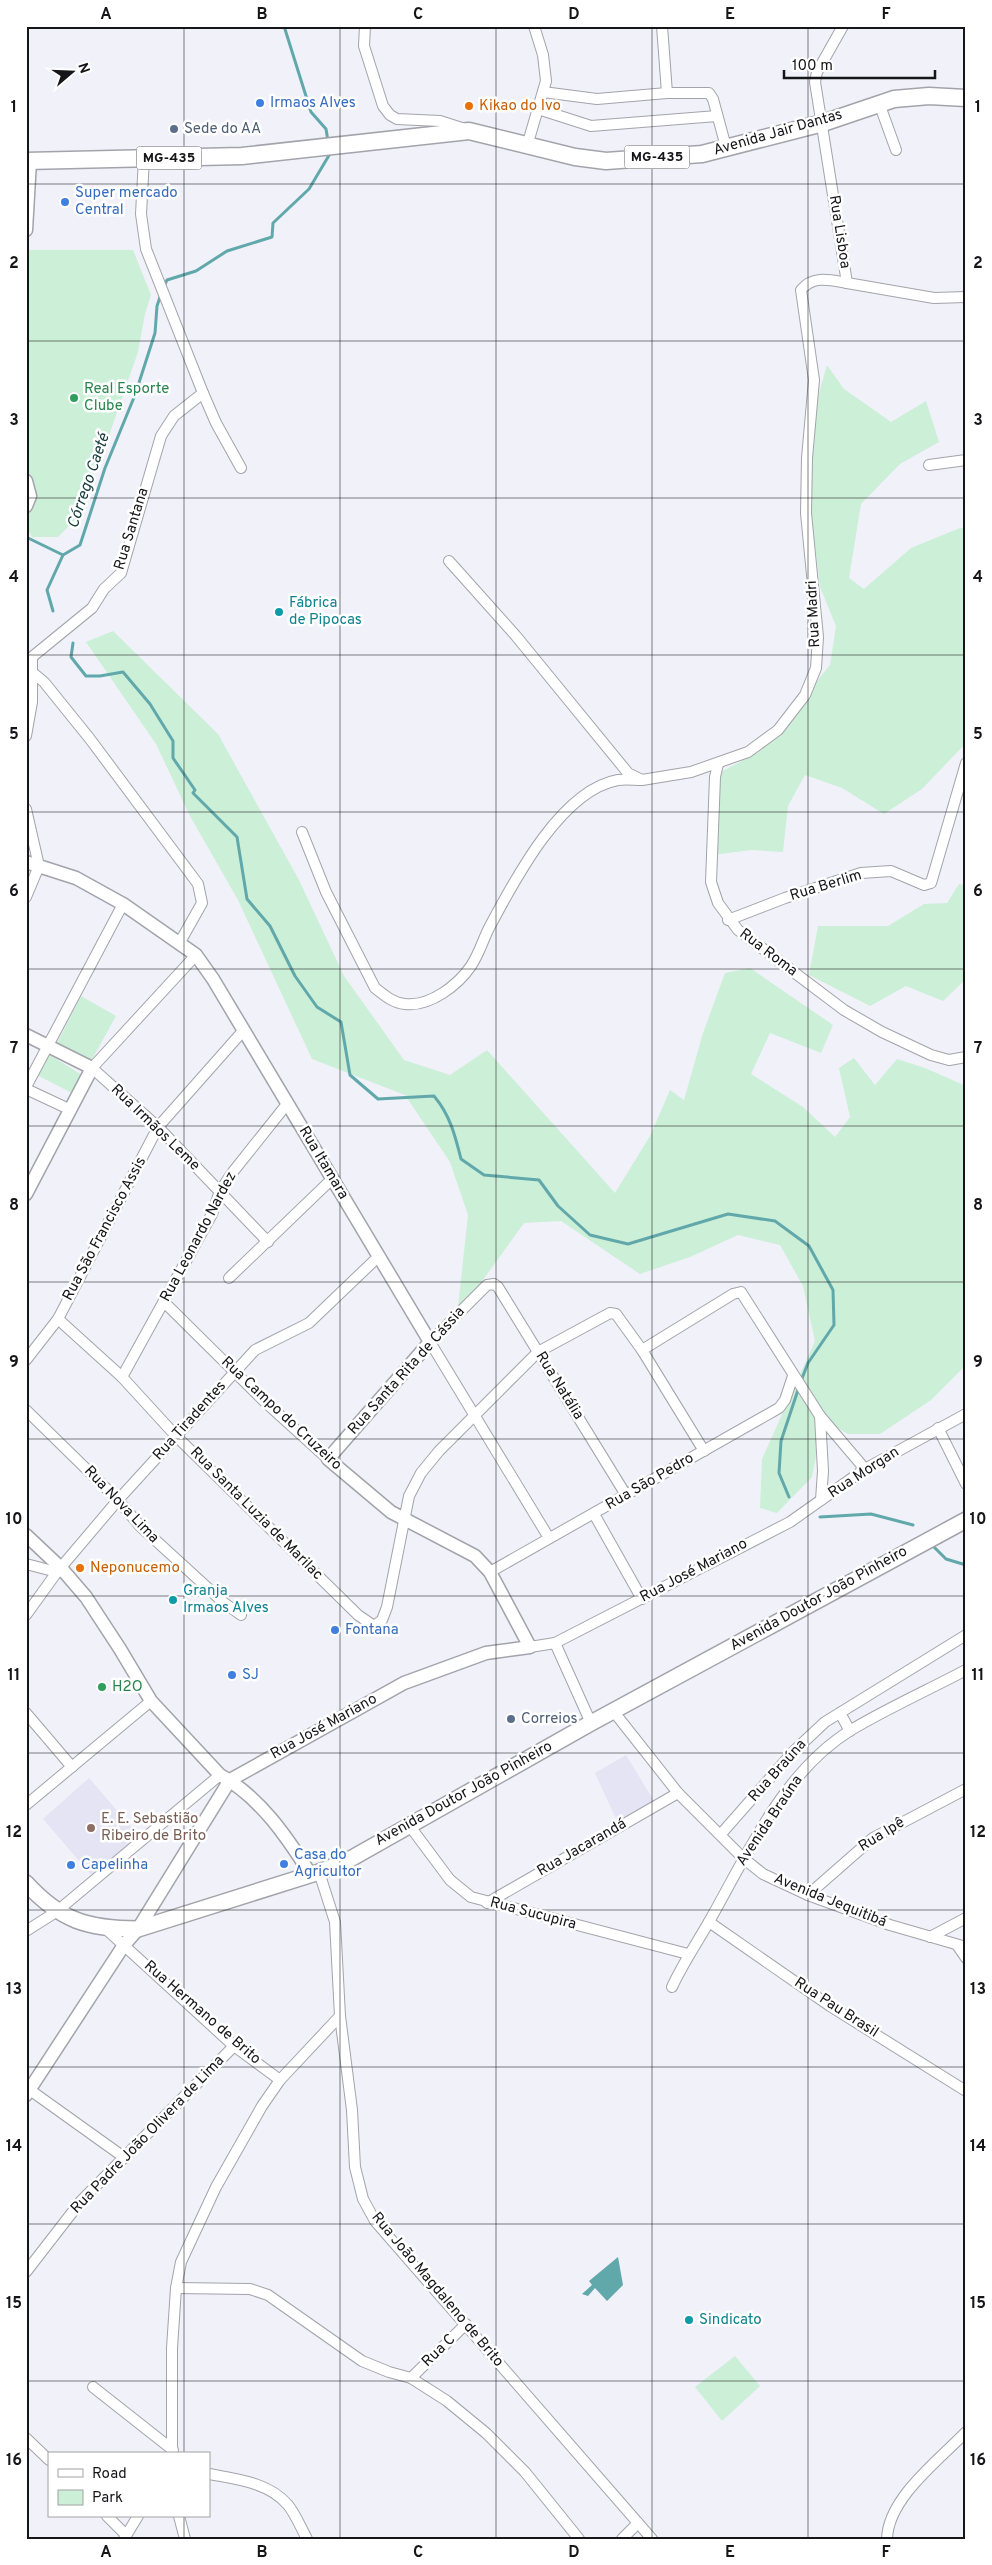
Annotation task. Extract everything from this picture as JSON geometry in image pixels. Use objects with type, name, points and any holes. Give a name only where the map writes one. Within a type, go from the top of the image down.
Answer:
[{"type":"main road","name":"Avenida Jair Dantas","points":[[144,158],[224,158],[468,131],[575,157],[606,161],[702,154],[823,123],[879,103],[909,97],[966,98]]},
{"type":"main road","name":"MG-435","points":[[28,161],[144,158]]},
{"type":"main road","name":"Avenida Doutor João Pinheiro","points":[[26,1884],[56,1912],[78,1922],[106,1929],[138,1929],[315,1874],[345,1862],[591,1723],[966,1520]]},
{"type":"street","name":"Avenida Jair Dantas","points":[[365,26],[364,46],[382,106],[397,119],[407,121],[440,121],[468,131]]},
{"type":"street","points":[[527,146],[543,92],[546,70],[534,26]]},
{"type":"street","points":[[662,26],[667,93]]},
{"type":"street","name":"Rua Lisboa","points":[[843,26],[816,77],[815,87],[823,123],[847,283],[934,298],[966,297]]},
{"type":"street","points":[[543,92],[596,99],[667,93],[711,94],[726,148]]},
{"type":"street","points":[[879,103],[896,150]]},
{"type":"street","points":[[538,109],[591,126],[717,116]]},
{"type":"street","points":[[144,158],[143,233],[158,283],[216,423],[242,468]]},
{"type":"street","points":[[26,230],[28,161]]},
{"type":"street","name":"Rua Madri","points":[[302,832],[326,892],[375,988],[389,999],[405,1004],[430,1000],[454,985],[472,965],[528,859],[570,807],[601,787],[618,780],[642,780],[691,772],[718,764],[748,752],[778,730],[805,694],[816,668],[818,637],[806,513],[807,458],[814,380],[801,290],[808,282],[819,279],[847,283]]},
{"type":"street","name":"Rua Santana","points":[[26,736],[32,702],[32,657],[92,608],[104,590],[121,573],[161,436],[174,416],[203,393]]},
{"type":"street","points":[[930,465],[966,460]]},
{"type":"street","points":[[26,481],[30,496],[26,506]]},
{"type":"street","points":[[449,561],[516,636],[628,773],[642,780]]},
{"type":"street","points":[[32,672],[44,682],[90,739],[198,884],[202,903],[180,942]]},
{"type":"street","name":"Rua Berlim","points":[[728,920],[785,898],[861,873],[891,871],[924,885],[929,884],[934,879],[966,763]]},
{"type":"street","name":"Rua Roma","points":[[718,764],[715,777],[711,882],[718,903],[728,920],[738,930],[844,1010],[931,1055],[949,1060],[966,1057]]},
{"type":"street","points":[[26,809],[32,864],[26,897]]},
{"type":"street","name":"Rua Itamara","points":[[32,864],[84,882],[123,904],[196,954],[333,1178],[473,1416],[548,1538]]},
{"type":"street","points":[[71,1110],[26,1088],[123,904]]},
{"type":"street","points":[[26,1194],[92,1068],[196,954]]},
{"type":"street","name":"Rua São Francisco Assis","points":[[26,1360],[58,1319],[158,1127],[243,1030]]},
{"type":"street","name":"Rua Irmãos Leme","points":[[26,1035],[92,1068],[158,1127],[268,1242]]},
{"type":"street","name":"Rua Leonardo Nardez","points":[[122,1378],[212,1214],[220,1191],[287,1104]]},
{"type":"street","points":[[230,1278],[333,1178]]},
{"type":"street","name":"Rua Tiradentes","points":[[26,1615],[59,1570],[118,1500],[235,1372],[262,1345],[300,1329],[308,1323],[379,1256]]},
{"type":"street","name":"Rua Natália","points":[[487,1285],[494,1284],[498,1287],[626,1495]]},
{"type":"street","name":"Rua Santa Rita de Cássia","points":[[328,1458],[430,1342],[487,1285]]},
{"type":"street","points":[[642,1350],[733,1294],[741,1292],[820,1416],[865,1470]]},
{"type":"street","name":"Rua Campo do Cruzeiro","points":[[164,1302],[235,1372],[354,1482],[404,1520],[469,1551],[490,1572],[530,1647]]},
{"type":"street","points":[[404,1520],[409,1496],[421,1473],[473,1416],[538,1352],[610,1313],[616,1314],[642,1350],[704,1451]]},
{"type":"street","name":"Rua Santa Luzia de Marilac","points":[[58,1319],[122,1378],[176,1436],[369,1624],[377,1625],[387,1607],[404,1520]]},
{"type":"street","name":"Rua São Pedro","points":[[490,1572],[778,1408],[785,1400],[793,1376]]},
{"type":"street","name":"Rua Nova Lima","points":[[26,1410],[118,1500],[140,1526],[223,1602],[241,1615]]},
{"type":"street","name":"Rua Morgan","points":[[764,1535],[865,1470],[966,1414]]},
{"type":"street","points":[[820,1416],[823,1471],[821,1500]]},
{"type":"street","points":[[938,1428],[966,1484]]},
{"type":"street","points":[[594,1514],[642,1599]]},
{"type":"street","points":[[26,1535],[101,1619],[151,1701],[225,1778],[263,1810],[315,1874]]},
{"type":"street","name":"Rua José Mariano","points":[[28,2093],[124,1945],[138,1929],[217,1801],[225,1778],[404,1683],[486,1653],[555,1644],[764,1535]]},
{"type":"street","points":[[26,1564],[59,1570]]},
{"type":"street","name":"Rua Braúna","points":[[721,1834],[798,1747],[825,1722],[966,1635]]},
{"type":"street","points":[[555,1644],[591,1723]]},
{"type":"street","name":"Avenida Braúna","points":[[672,1986],[688,1954],[709,1922],[743,1858],[792,1783],[810,1763],[850,1731],[966,1670]]},
{"type":"street","points":[[26,1805],[151,1701]]},
{"type":"street","name":"Avenida Jequitibá","points":[[614,1712],[678,1793],[743,1858],[763,1874],[808,1895],[890,1925],[961,1946]]},
{"type":"street","points":[[26,1713],[72,1767]]},
{"type":"street","points":[[840,1713],[850,1731]]},
{"type":"street","points":[[26,1931],[56,1912],[204,1789],[225,1778]]},
{"type":"street","points":[[204,1789],[217,1801]]},
{"type":"street","name":"Rua Ipê","points":[[808,1895],[873,1838],[966,1789]]},
{"type":"street","name":"Rua Jacarandá","points":[[487,1903],[678,1793]]},
{"type":"street","name":"Rua Sucupira","points":[[409,1825],[450,1880],[471,1898],[688,1954]]},
{"type":"street","name":"Rua João Magdaleno de Brito","points":[[315,1874],[336,1922],[340,2016],[352,2110],[355,2167],[363,2200],[375,2221],[652,2539]]},
{"type":"street","points":[[930,1937],[966,1918]]},
{"type":"street","name":"Rua Pau Brasil","points":[[709,1922],[830,2006],[966,2091]]},
{"type":"street","name":"Rua Hermano de Brito","points":[[106,1929],[234,2046],[280,2080]]},
{"type":"street","points":[[961,1946],[966,1958]]},
{"type":"street","points":[[172,2452],[172,2348],[176,2288],[185,2253],[216,2187],[280,2080],[340,2016]]},
{"type":"street","name":"Rua Padre João Olivera de Lima","points":[[26,2272],[81,2201],[234,2046]]},
{"type":"street","points":[[28,2093],[125,2158]]},
{"type":"street","points":[[176,2288],[250,2289],[268,2295],[362,2361],[411,2378],[447,2401],[486,2433],[525,2472],[578,2539]]},
{"type":"street","name":"Rua C","points":[[411,2378],[466,2324]]},
{"type":"street","points":[[93,2387],[172,2452]]},
{"type":"street","points":[[887,2539],[892,2514],[905,2495],[966,2432]]},
{"type":"street","points":[[26,2438],[48,2459]]},
{"type":"street","points":[[210,2474],[260,2486],[280,2498],[288,2506],[307,2539]]},
{"type":"street","points":[[108,2518],[125,2537],[137,2518]]},
{"type":"street","points":[[180,2518],[185,2539]]},
{"type":"street","points":[[622,2539],[638,2523]]},
{"type":"shaded area","points":[[626,1755],[654,1801],[617,1821],[595,1773]]},
{"type":"shaded area","name":"E. E. Sebastião Ribeiro de Brito","points":[[89,1778],[139,1836],[93,1877],[43,1819]]},
{"type":"green space","name":"Real Esporte Clube","points":[[26,250],[133,250],[151,295],[145,314],[138,352],[106,444],[76,519],[58,537],[32,537],[27,525],[34,484],[26,474],[26,305],[29,264],[26,262]]},
{"type":"green space","points":[[827,365],[844,389],[891,422],[926,401],[939,442],[900,464],[861,504],[849,578],[864,589],[911,548],[960,528],[966,528],[966,743],[922,789],[884,814],[842,788],[805,775],[788,806],[783,852],[751,850],[713,855],[713,776],[759,752],[830,665],[836,626],[820,587],[810,504],[816,403]]},
{"type":"green space","points":[[113,631],[218,734],[299,880],[344,976],[404,1060],[450,1075],[487,1050],[615,1193],[650,1136],[670,1090],[684,1100],[703,1033],[725,973],[750,968],[833,1025],[821,1053],[770,1033],[751,1074],[803,1107],[835,1137],[850,1117],[839,1068],[854,1058],[875,1085],[897,1059],[925,1068],[966,1086],[966,1365],[931,1400],[880,1434],[848,1434],[823,1420],[812,1477],[777,1513],[760,1508],[762,1459],[815,1341],[803,1286],[780,1245],[738,1235],[690,1257],[640,1274],[561,1221],[524,1223],[457,1316],[468,1215],[450,1162],[405,1095],[312,1059],[238,900],[190,816],[156,744],[86,642]]},
{"type":"green space","points":[[959,884],[966,885],[966,979],[943,1001],[906,986],[870,1006],[809,975],[818,926],[888,926],[924,904],[947,903]]},
{"type":"green space","points":[[81,996],[116,1016],[90,1063],[57,1043]]},
{"type":"green space","points":[[48,1054],[82,1075],[72,1093],[35,1074]]},
{"type":"green space","points":[[735,2356],[760,2386],[722,2421],[695,2387]]},
{"type":"water","points":[[618,2257],[623,2285],[607,2301],[595,2288],[588,2296],[582,2294],[592,2285],[589,2281]]},
{"type":"waterway","name":"Córrego Caeté","points":[[284,26],[311,112],[326,129],[328,141]]},
{"type":"waterway","name":"Córrego Caeté","points":[[164,286],[167,280],[196,271],[227,251],[272,237],[273,223],[309,189],[331,152]]},
{"type":"waterway","name":"Córrego Caeté","points":[[26,537],[63,555],[80,545],[105,468],[135,395],[155,333],[157,306],[161,294]]},
{"type":"waterway","points":[[53,611],[47,590],[63,555]]},
{"type":"waterway","points":[[73,643],[71,657],[86,676],[100,676],[123,672],[150,704],[173,741],[173,758],[195,790],[193,793],[237,837],[247,899],[270,926],[295,976],[317,1007],[341,1022],[350,1075],[378,1099],[434,1096],[448,1118],[461,1159],[484,1175],[539,1180],[558,1206],[590,1235],[628,1244],[728,1214],[775,1221],[809,1246],[833,1290],[834,1325],[808,1363],[801,1381]]},
{"type":"waterway","points":[[789,1497],[779,1473],[781,1441],[799,1387]]},
{"type":"waterway","points":[[820,1517],[871,1514],[913,1525]]},
{"type":"waterway","points":[[934,1547],[946,1559],[966,1565]]},
{"type":"place","name":"Irmaos Alves","points":[[260,103]]},
{"type":"place","name":"Kikao do Ivo","points":[[469,106]]},
{"type":"place","name":"Sede do AA","points":[[174,129]]},
{"type":"place","name":"Super mercado Central","points":[[65,202]]},
{"type":"place","name":"Real Esporte Clube","points":[[74,398]]},
{"type":"place","name":"Fábrica de Pipocas","points":[[279,612]]},
{"type":"place","name":"Neponucemo","points":[[80,1568]]},
{"type":"place","name":"Granja Irmaos Alves","points":[[173,1600]]},
{"type":"place","name":"Fontana","points":[[335,1630]]},
{"type":"place","name":"SJ","points":[[232,1675]]},
{"type":"place","name":"H2O","points":[[102,1687]]},
{"type":"place","name":"Correios","points":[[511,1719]]},
{"type":"place","name":"E. E. Sebastião Ribeiro de Brito","points":[[91,1828]]},
{"type":"place","name":"Casa do Agricultor","points":[[284,1864]]},
{"type":"place","name":"Capelinha","points":[[71,1865]]},
{"type":"place","name":"Sindicato","points":[[689,2320]]}]
